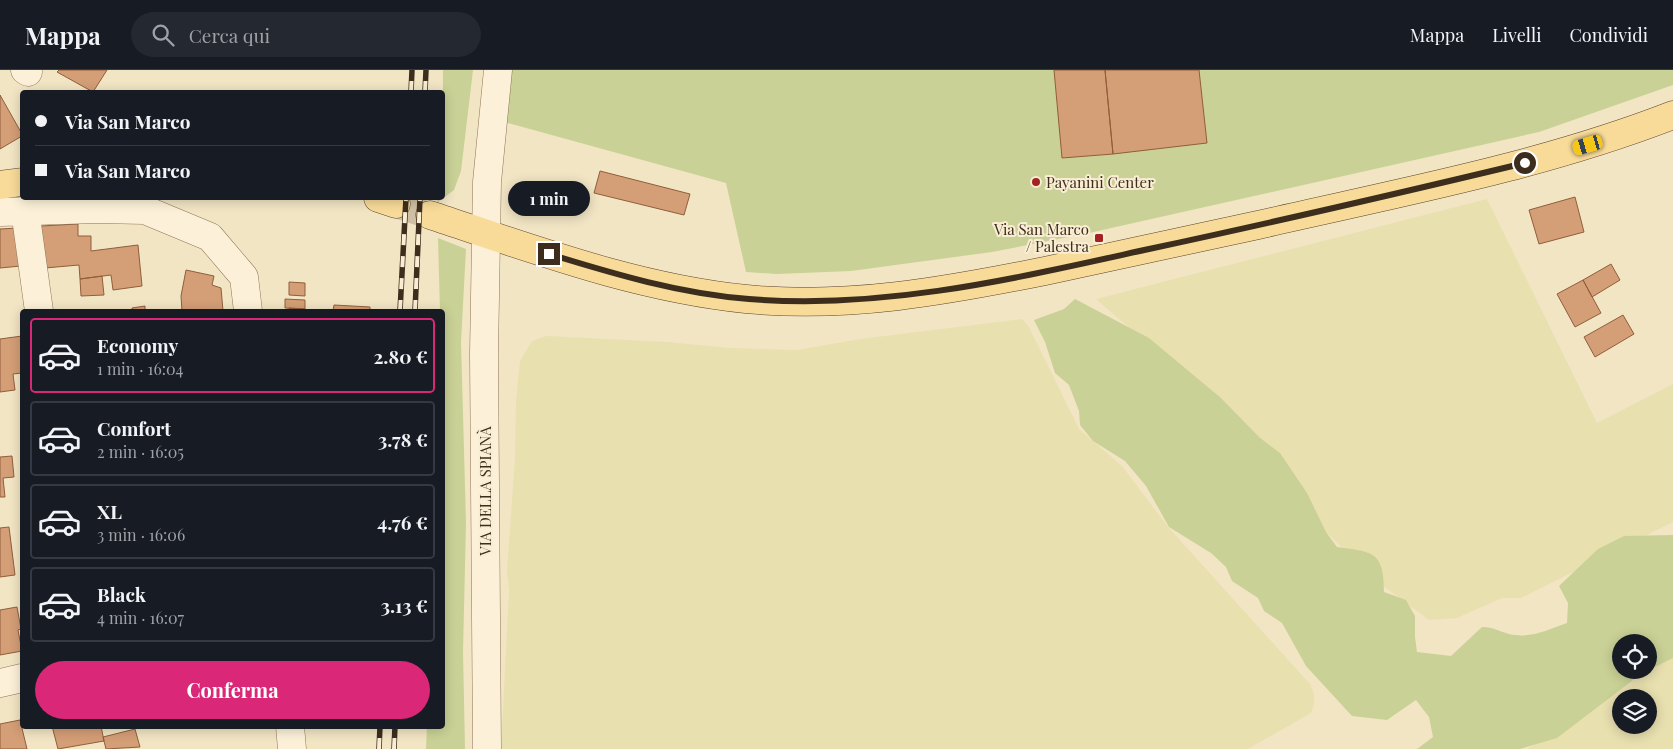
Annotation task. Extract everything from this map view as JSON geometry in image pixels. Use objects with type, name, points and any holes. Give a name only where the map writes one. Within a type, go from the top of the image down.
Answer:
[{"type":"main road","points":[[430,215],[628,277],[699,293],[748,299],[796,301],[875,299],[981,284],[1418,189],[1525,163],[1588,145],[1673,115]]},
{"type":"main road","points":[[0,185],[20,182]]},
{"type":"street","name":"VIA DELLA SPIANÀ","points":[[487,749],[484,364],[486,233],[487,182],[498,70]]},
{"type":"street","points":[[38,309],[12,211],[145,210],[210,237],[244,277],[248,309]]},
{"type":"street","points":[[0,683],[20,678]]},
{"type":"street","points":[[290,729],[292,749]]},
{"type":"shaded area","points":[[1487,199],[1597,423],[1673,384],[1673,522],[1521,598],[1502,598],[1457,618],[1429,620],[1374,579],[1319,525],[1169,362],[1096,299]]},
{"type":"shaded area","points":[[1022,319],[1028,325],[1079,429],[1122,466],[1169,528],[1310,684],[1314,694],[1314,704],[1311,713],[1248,749],[501,749],[509,591],[507,571],[515,458],[516,400],[520,361],[532,341],[546,336],[668,342],[730,348],[797,350],[860,339]]},
{"type":"shaded area","points":[[1673,656],[1673,749],[1527,749],[1612,693],[1612,734],[1657,734],[1657,689],[1619,689],[1636,679],[1657,679],[1657,666]]},
{"type":"green space","points":[[443,70],[473,70],[461,171],[454,190],[445,197],[445,90],[443,90]]},
{"type":"green space","name":"Payanini Center","points":[[509,70],[1673,70],[1673,85],[1539,132],[1089,233],[992,252],[851,271],[777,274],[746,272],[726,183],[504,122]]},
{"type":"green space","points":[[438,238],[466,249],[461,342],[466,523],[463,652],[465,749],[426,749],[427,729],[445,729],[445,309],[440,309]]},
{"type":"green space","points":[[1075,299],[1149,338],[1221,398],[1259,437],[1280,453],[1307,493],[1326,532],[1337,547],[1360,550],[1374,556],[1379,561],[1382,568],[1384,592],[1406,600],[1415,616],[1417,652],[1451,656],[1482,627],[1493,628],[1509,634],[1531,635],[1567,623],[1568,603],[1559,586],[1598,549],[1624,536],[1673,535],[1673,658],[1657,666],[1657,634],[1612,634],[1612,679],[1634,679],[1621,689],[1612,689],[1612,696],[1557,738],[1520,749],[1417,749],[1433,737],[1429,717],[1416,700],[1387,720],[1352,716],[1306,666],[1282,623],[1264,611],[1258,598],[1232,581],[1226,567],[1211,553],[1169,527],[1146,486],[1125,461],[1093,441],[1080,425],[1079,411],[1069,385],[1055,373],[1045,342],[1034,320],[1064,309]]},
{"type":"building","points":[[59,70],[107,70],[94,90],[89,90],[57,72]]},
{"type":"building","points":[[1054,70],[1105,70],[1113,154],[1062,158]]},
{"type":"building","points":[[1105,70],[1199,70],[1207,143],[1113,154]]},
{"type":"building","points":[[0,95],[20,130],[20,137],[0,149]]},
{"type":"building","points":[[600,171],[690,194],[684,215],[594,193]]},
{"type":"building","points":[[1575,197],[1584,232],[1539,244],[1529,210]]},
{"type":"building","points":[[78,224],[78,236],[91,236],[91,251],[138,245],[142,286],[113,290],[111,275],[80,279],[79,265],[45,268],[41,226]]},
{"type":"building","points":[[17,228],[21,266],[0,268],[0,229]]},
{"type":"building","points":[[1611,264],[1620,280],[1592,297],[1583,280]]},
{"type":"building","points":[[186,270],[214,276],[212,285],[221,288],[223,309],[182,309],[181,296]]},
{"type":"building","points":[[102,276],[104,295],[81,296],[80,279]]},
{"type":"building","points":[[1583,280],[1601,313],[1575,327],[1557,294]]},
{"type":"building","points":[[289,282],[305,283],[305,296],[289,295]]},
{"type":"building","points":[[285,299],[305,300],[305,309],[285,308]]},
{"type":"building","points":[[334,305],[370,307],[370,309],[333,309]]},
{"type":"building","points":[[145,306],[145,309],[132,308]]},
{"type":"building","points":[[1623,315],[1634,334],[1595,357],[1584,337]]},
{"type":"building","points":[[20,336],[20,373],[13,374],[15,390],[0,392],[0,339]]},
{"type":"building","points":[[12,456],[14,477],[3,478],[5,497],[0,497],[0,457]]},
{"type":"building","points":[[9,527],[15,575],[0,577],[0,528]]},
{"type":"building","points":[[17,607],[20,624],[20,629],[18,630],[20,651],[0,655],[0,610]]},
{"type":"building","points":[[20,720],[20,729],[22,729],[27,749],[0,749],[0,724]]},
{"type":"building","points":[[53,729],[102,729],[104,741],[58,749]]},
{"type":"building","points":[[135,729],[140,747],[106,749],[103,737]]},
{"type":"tunnel","points":[[396,204],[430,215]]},
{"type":"railway","points":[[411,90],[412,70]]},
{"type":"railway","points":[[425,90],[426,70]]},
{"type":"railway","points":[[400,309],[406,200]]},
{"type":"railway","points":[[415,309],[420,200]]},
{"type":"railway","points":[[379,749],[380,729]]},
{"type":"railway","points":[[394,749],[395,729]]},
{"type":"place","name":"Payanini Center","points":[[1036,182]]},
{"type":"place","name":"Via San Marco / Palestra","points":[[1099,238]]},
{"type":"route","points":[[549,254],[628,277],[699,293],[748,299],[796,301],[875,299],[981,284],[1088,262],[1418,189],[1525,163]]}]
